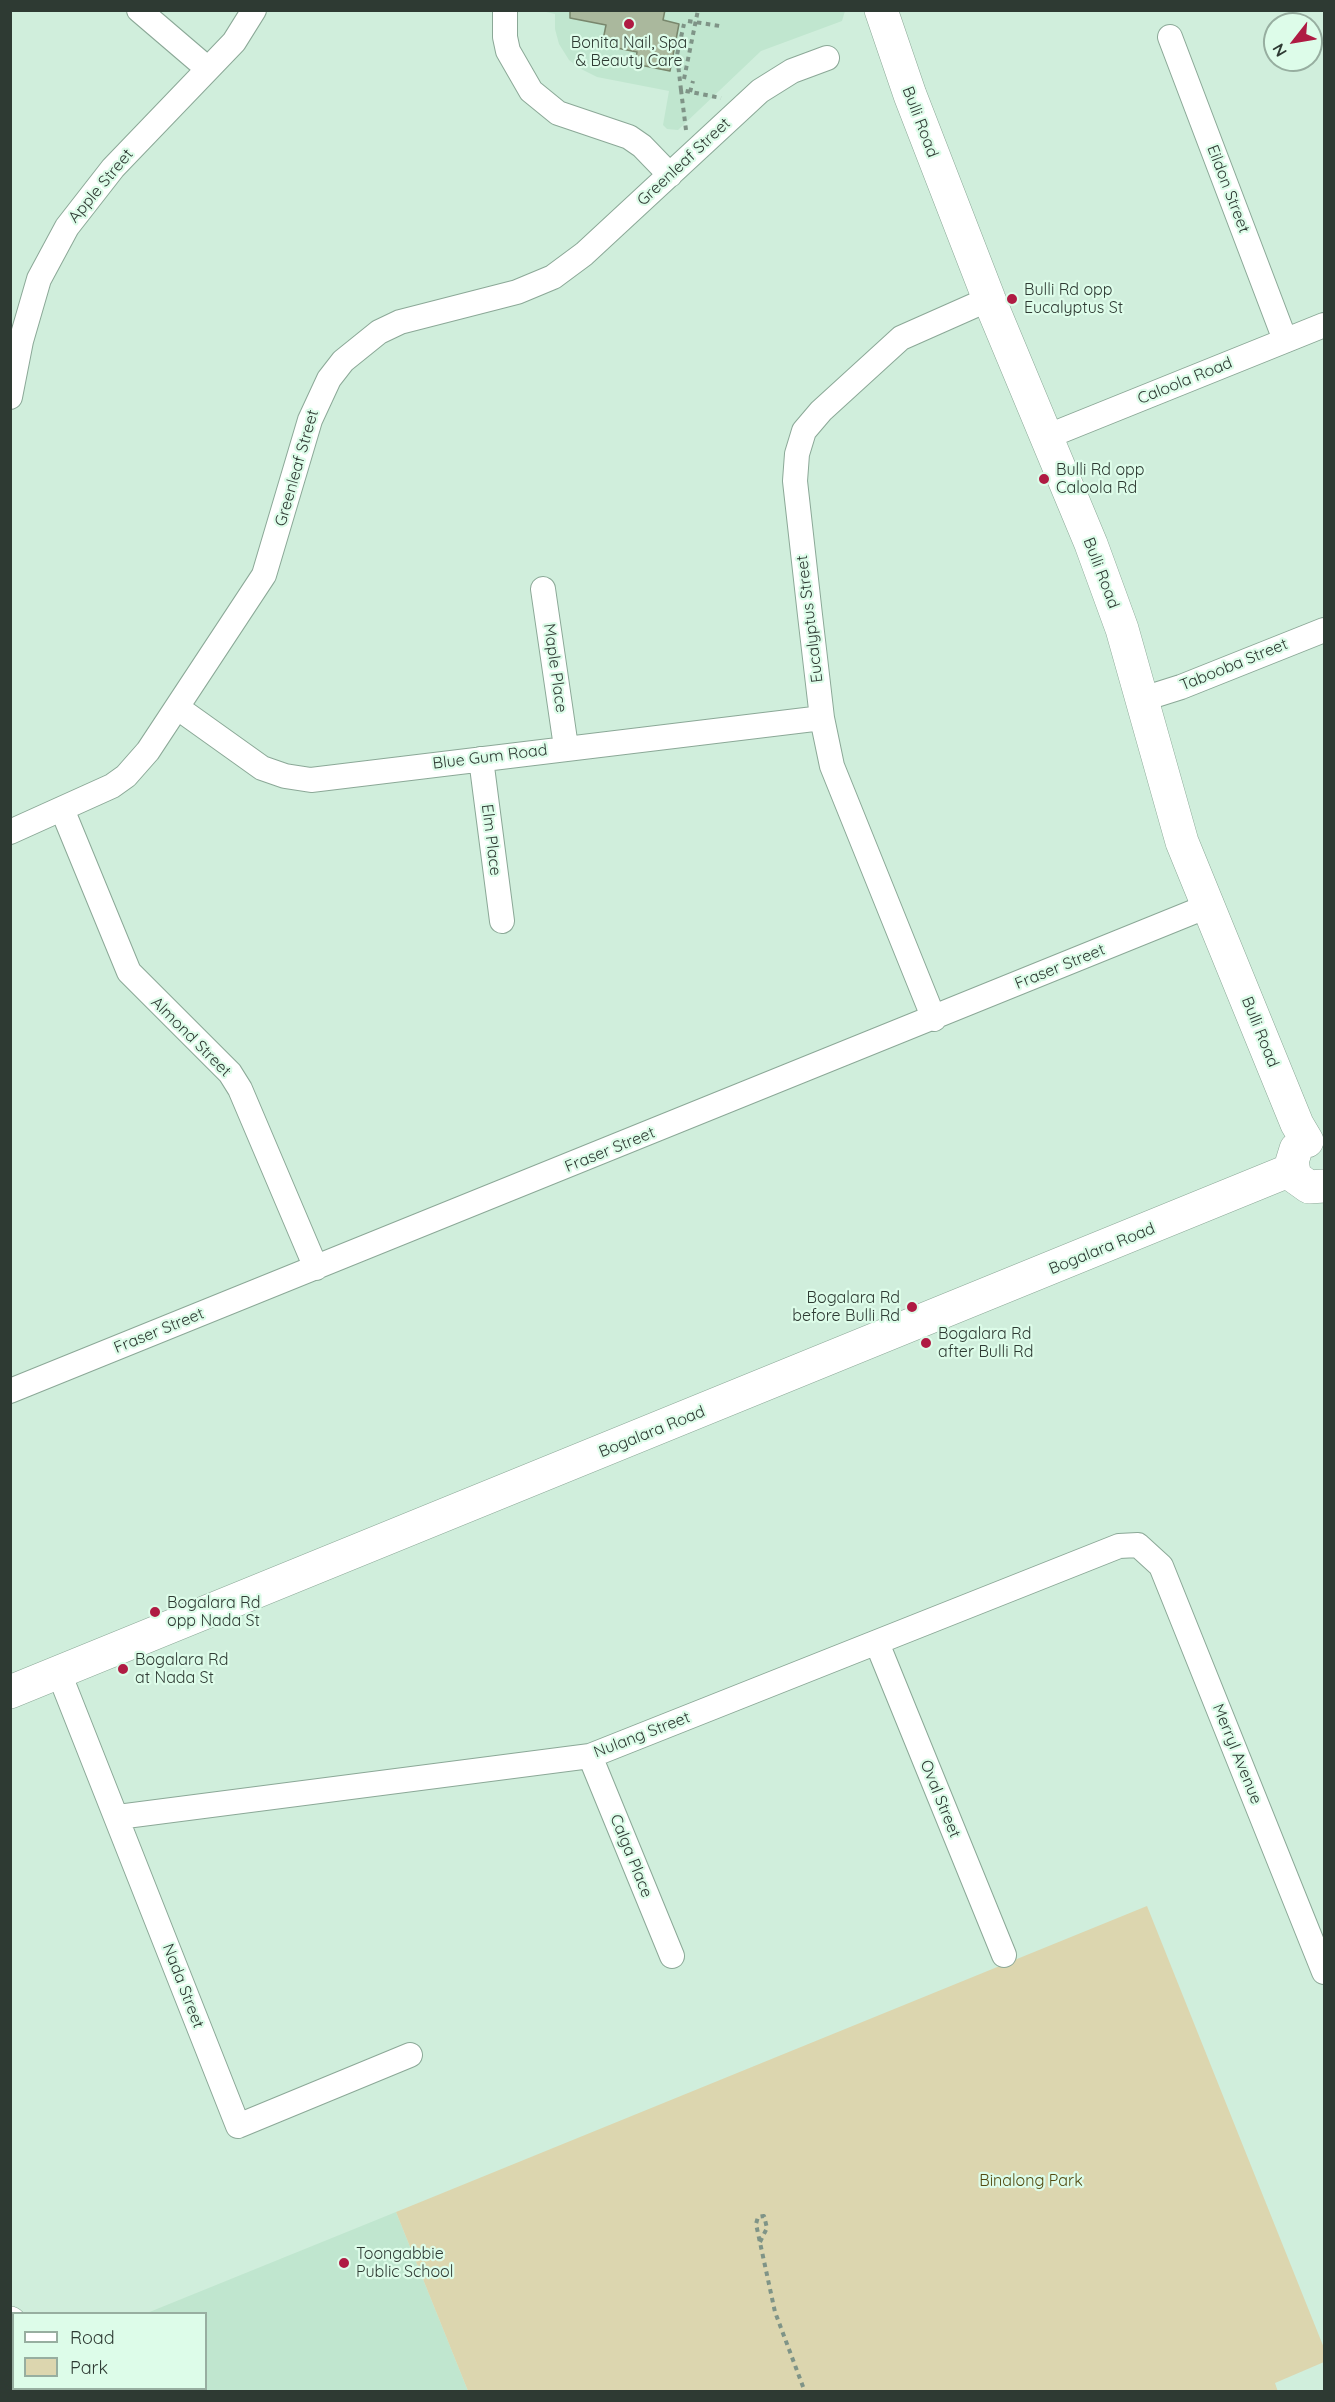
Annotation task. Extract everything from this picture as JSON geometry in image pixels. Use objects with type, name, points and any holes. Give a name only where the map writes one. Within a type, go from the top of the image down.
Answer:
[{"type":"street","points":[[139,10],[208,69]]},
{"type":"street","name":"Apple Street","points":[[10,397],[21,341],[39,279],[67,227],[113,168],[234,42],[254,10]]},
{"type":"street","points":[[506,10],[504,29],[508,51],[522,79],[537,97],[558,113],[573,120],[629,137],[642,146],[670,175]]},
{"type":"street","name":"Bulli Road","points":[[881,10],[910,95],[988,299],[1046,436],[1114,608],[1143,699],[1175,822],[1308,1150]]},
{"type":"street","name":"Eildon Street","points":[[1170,37],[1285,340]]},
{"type":"street","name":"Greenleaf Street","points":[[10,832],[62,810],[126,776],[138,764],[178,708],[264,575],[310,420],[329,380],[343,361],[379,332],[400,322],[517,292],[553,277],[584,254],[759,91],[792,71],[827,58]]},
{"type":"street","name":"Eucalyptus Street","points":[[934,1018],[832,766],[822,718],[795,482],[797,454],[804,430],[821,411],[901,338],[988,299]]},
{"type":"street","name":"Caloola Road","points":[[1046,436],[1324,325]]},
{"type":"street","name":"Maple Place","points":[[543,589],[566,747]]},
{"type":"street","name":"Tabooba Street","points":[[1143,699],[1324,630]]},
{"type":"street","name":"Blue Gum Road","points":[[178,708],[262,768],[285,776],[310,780],[566,747],[822,718]]},
{"type":"street","name":"Elm Place","points":[[481,759],[502,921]]},
{"type":"street","name":"Almond Street","points":[[62,810],[129,972],[230,1073],[240,1089],[316,1268]]},
{"type":"street","name":"Fraser Street","points":[[10,1391],[1208,906]]},
{"type":"street","points":[[1308,1150],[1295,1176],[1309,1187],[1324,1186]]},
{"type":"street","name":"Bogalara Road","points":[[10,1692],[1308,1150]]},
{"type":"street","name":"Nulang Street","points":[[118,1817],[590,1756],[1119,1546],[1138,1545]]},
{"type":"street","name":"Merryl Avenue","points":[[1138,1545],[1161,1566],[1324,1972]]},
{"type":"street","name":"Oval Street","points":[[877,1643],[1004,1955]]},
{"type":"street","name":"Nada Street","points":[[59,1673],[118,1817],[238,2126],[410,2055]]},
{"type":"street","name":"Calga Place","points":[[590,1756],[672,1956]]},
{"type":"path","points":[[684,79],[698,10]]},
{"type":"path","points":[[688,21],[720,26]]},
{"type":"path","points":[[684,24],[677,54],[686,130]]},
{"type":"path","points":[[690,92],[693,81]]},
{"type":"path","points":[[681,90],[721,98]]},
{"type":"path","points":[[760,2242],[768,2228],[764,2216],[757,2220],[760,2242],[775,2312],[805,2391]]},
{"type":"shaded area","points":[[542,11],[845,11],[842,21],[761,51],[678,130],[667,129],[663,125],[669,91],[597,77],[579,68],[569,60],[559,44],[555,29],[555,14]]},
{"type":"shaded area","name":"Toongabbie Public School","points":[[396,2212],[468,2391],[83,2392],[82,2390],[207,2390],[207,2312],[149,2312]]},
{"type":"green space","name":"Binalong Park","points":[[1147,1906],[1324,2348],[1324,2362],[1275,2383],[1278,2392],[468,2391],[396,2212]]},
{"type":"building","points":[[570,10],[665,10],[663,20],[679,24],[670,71],[635,64],[637,52],[602,45],[606,25],[570,18]]},
{"type":"place","name":"Bonita Nail, Spa & Beauty Care","points":[[629,24]]},
{"type":"place","name":"Bulli Rd opp Eucalyptus St","points":[[1012,299]]},
{"type":"place","name":"Bulli Rd opp Caloola Rd","points":[[1044,479]]},
{"type":"place","name":"Bogalara Rd before Bulli Rd","points":[[912,1307]]},
{"type":"place","name":"Bogalara Rd after Bulli Rd","points":[[926,1343]]},
{"type":"place","name":"Bogalara Rd opp Nada St","points":[[155,1612]]},
{"type":"place","name":"Bogalara Rd at Nada St","points":[[123,1669]]},
{"type":"place","name":"Toongabbie Public School","points":[[344,2263]]}]
